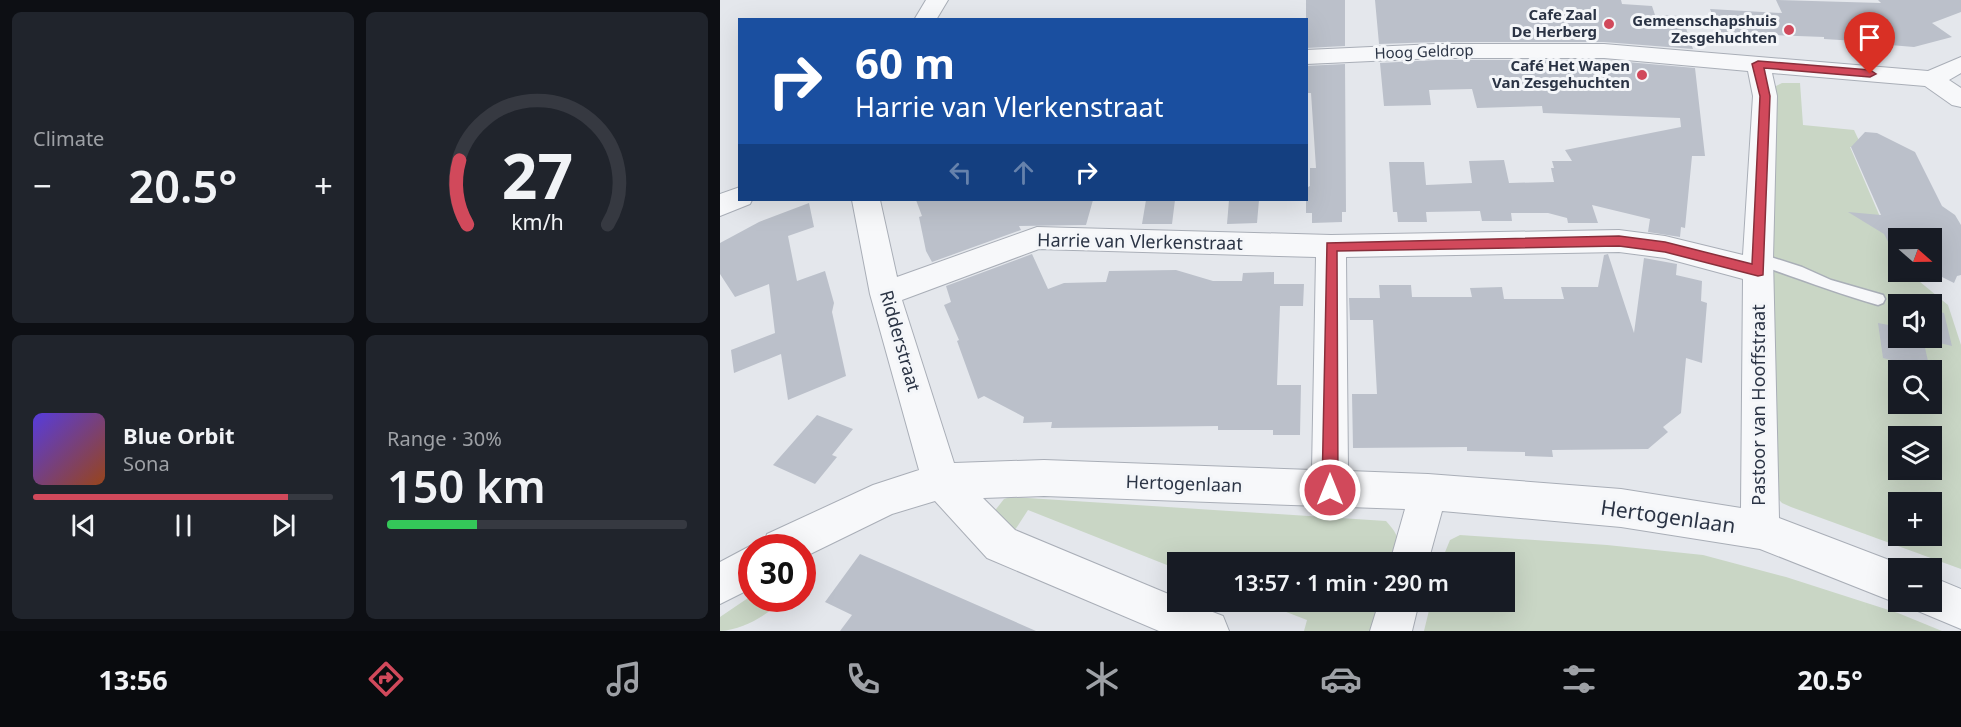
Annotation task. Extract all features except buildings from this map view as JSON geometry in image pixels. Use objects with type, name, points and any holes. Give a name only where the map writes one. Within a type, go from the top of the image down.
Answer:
[{"type":"street","points":[[926,18],[937,0]]},
{"type":"street","name":"Hoog Geldrop","points":[[1308,57],[1436,51],[1604,51],[1931,79]]},
{"type":"street","name":"Pastoor van Hooffstraat","points":[[1758,64],[1765,96],[1758,265],[1760,530]]},
{"type":"street","points":[[1961,64],[1931,79],[1961,99]]},
{"type":"street","name":"Ridderstraat","points":[[866,201],[885,294],[941,481]]},
{"type":"street","name":"Harrie van Vlerkenstraat","points":[[885,294],[1037,238],[1331,246],[1619,241],[1665,247],[1758,265]]},
{"type":"street","points":[[1330,490],[1331,246]]},
{"type":"street","name":"Hertogenlaan","points":[[810,534],[886,498],[941,481],[1044,478],[1428,492],[1620,508],[1760,530],[1888,580]]},
{"type":"street","points":[[941,481],[1001,544],[1208,631]]},
{"type":"street","points":[[1412,552],[1428,492]]},
{"type":"street","points":[[720,584],[738,573]]},
{"type":"street","points":[[1942,601],[1961,609]]},
{"type":"street","points":[[1391,631],[1396,612]]},
{"type":"lane","points":[[1758,265],[1797,271],[1828,285],[1878,299]]},
{"type":"green space","points":[[1782,83],[1800,83],[1803,125],[1854,130],[1862,147],[1850,147],[1888,235],[1888,282],[1920,282],[1935,294],[1888,294],[1888,348],[1942,348],[1942,300],[1948,305],[1961,345],[1961,569],[1942,562],[1942,558],[1931,558],[1898,546],[1942,546],[1942,492],[1888,492],[1888,542],[1791,507],[1782,503],[1771,491],[1774,87]]},
{"type":"green space","points":[[1011,497],[1386,521],[1396,535],[1399,550],[1398,552],[1167,552],[1167,565],[1028,510],[1013,533],[993,513],[1004,499]]},
{"type":"green space","points":[[1460,535],[1607,545],[1703,555],[1786,577],[1888,610],[1888,612],[1898,613],[1942,631],[1424,631],[1429,612],[1515,612],[1515,552],[1445,552],[1450,540]]},
{"type":"green space","points":[[738,605],[738,612],[767,612],[738,627],[720,631],[720,617]]},
{"type":"green space","points":[[1286,612],[1381,612],[1374,631],[1304,631],[1307,620]]},
{"type":"place","name":"Cafe Zaal De Herberg","points":[[1609,24]]},
{"type":"place","name":"Gemeenschapshuis Zesgehuchten","points":[[1789,30]]},
{"type":"place","name":"Café Het Wapen Van Zesgehuchten","points":[[1642,75]]},
{"type":"route","points":[[1330,490],[1331,246],[1619,241],[1665,247],[1758,271],[1765,96],[1758,64],[1870,74]]}]
